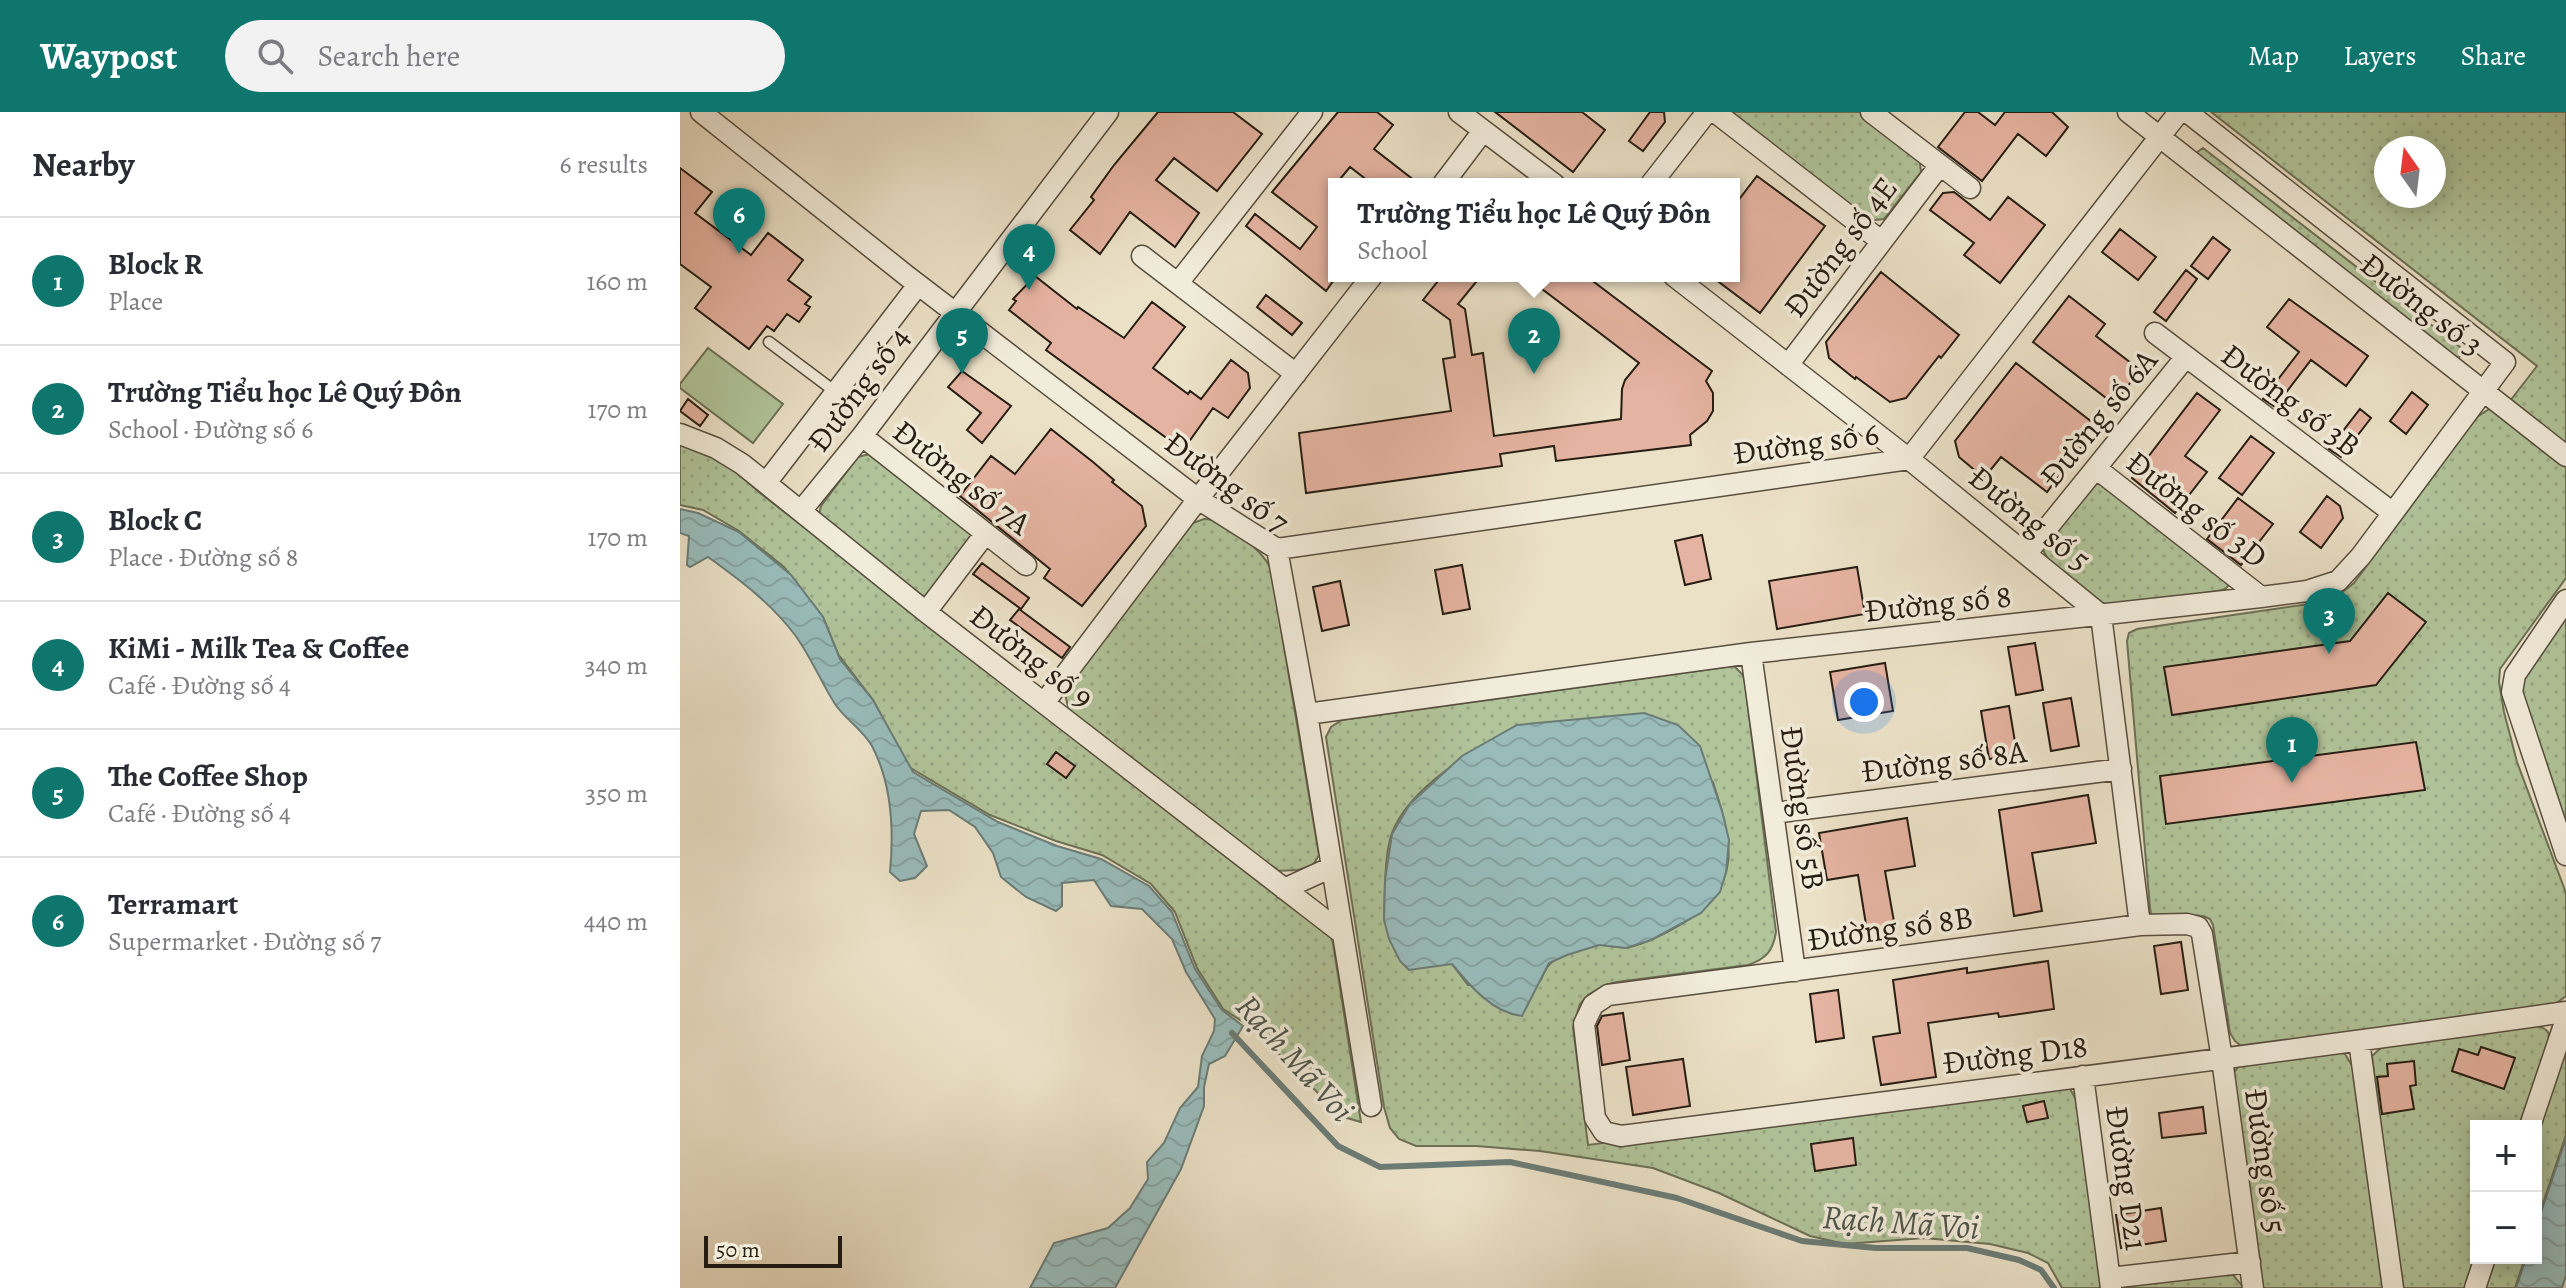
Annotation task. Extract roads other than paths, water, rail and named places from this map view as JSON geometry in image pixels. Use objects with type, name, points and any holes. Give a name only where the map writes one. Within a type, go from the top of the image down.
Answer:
[{"type":"street","name":"Đường số 7","points":[[701,112],[918,285],[1198,499],[1277,549],[1371,1106]]},
{"type":"street","name":"Đường số 4","points":[[801,511],[862,436],[1108,112]]},
{"type":"street","points":[[1178,283],[1312,112]]},
{"type":"street","points":[[1459,112],[1546,178]]},
{"type":"street","points":[[1656,178],[1707,112]]},
{"type":"street","points":[[1715,112],[1881,241]]},
{"type":"street","points":[[1871,112],[1970,188]]},
{"type":"street","name":"Đường số 3","points":[[2128,112],[2483,391],[2505,362],[2187,112]]},
{"type":"street","name":"Đường số 6","points":[[1277,549],[1909,459],[2179,112]]},
{"type":"street","points":[[1448,178],[1483,131]]},
{"type":"street","name":"Đường số 4E","points":[[1788,365],[1940,165]]},
{"type":"street","points":[[1142,256],[1296,374]]},
{"type":"street","points":[[1044,703],[1367,282]]},
{"type":"street","name":"Đường số 5","points":[[1682,282],[1909,459],[2101,615],[2140,925]]},
{"type":"street","points":[[766,483],[918,285]]},
{"type":"street","name":"Đường số 3B","points":[[2155,333],[2393,513]]},
{"type":"street","name":"Đường số 6A","points":[[2027,553],[2185,358]]},
{"type":"street","points":[[2483,391],[2566,456]]},
{"type":"street","name":"Đường số 8","points":[[1307,714],[1751,653],[2307,591],[2338,581],[2361,556],[2483,391]]},
{"type":"street","name":"Đường số 9","points":[[680,434],[716,448],[766,483],[926,612],[1343,934]]},
{"type":"street","name":"Đường số 7A","points":[[862,436],[1026,565]]},
{"type":"street","name":"Đường số 3D","points":[[2097,469],[2261,597]]},
{"type":"street","points":[[926,612],[985,534]]},
{"type":"street","points":[[2566,600],[2515,675],[2512,692],[2566,855]]},
{"type":"street","name":"Đường số 5B","points":[[1751,653],[1795,971]]},
{"type":"street","name":"Đường số 8A","points":[[1774,813],[2121,769]]},
{"type":"street","points":[[1284,889],[1332,867]]},
{"type":"street","name":"Đường số 8B","points":[[1593,1005],[1608,995],[2140,925],[2187,924],[2198,927]]},
{"type":"street","name":"Đường số 5","points":[[2198,927],[2202,934],[2222,1059],[2253,1288]]},
{"type":"street","name":"Đường D18","points":[[1593,1005],[1584,1024],[1584,1034],[1595,1118],[1604,1132],[1621,1136],[2566,1012]]},
{"type":"street","points":[[2532,1120],[2566,1019]]},
{"type":"street","points":[[2359,1041],[2393,1288]]},
{"type":"street","name":"Đường D21","points":[[2083,1076],[2111,1283]]},
{"type":"street","name":"Đường số 5","points":[[2111,1283],[2250,1262]]},
{"type":"street","points":[[2475,1288],[2483,1264]]},
{"type":"lane","points":[[769,342],[837,393]]},
{"type":"water","points":[[680,509],[698,513],[739,532],[791,575],[823,617],[840,659],[873,700],[913,772],[998,822],[1057,846],[1101,859],[1149,886],[1172,912],[1195,969],[1222,1010],[1243,1026],[1225,1056],[1209,1064],[1204,1106],[1181,1169],[1115,1288],[1030,1288],[1054,1243],[1108,1228],[1130,1208],[1148,1179],[1147,1162],[1164,1143],[1180,1108],[1198,1087],[1202,1056],[1214,1031],[1215,1019],[1186,972],[1172,939],[1142,909],[1111,906],[1094,880],[1062,883],[1062,906],[1056,911],[1026,897],[1001,877],[993,853],[975,827],[949,810],[921,811],[914,834],[927,866],[915,878],[900,881],[890,872],[892,840],[888,791],[872,746],[835,704],[795,635],[765,602],[708,557],[690,567],[687,565],[689,536],[680,533]]},
{"type":"water","points":[[1644,713],[1678,725],[1700,746],[1722,811],[1729,840],[1726,872],[1720,892],[1701,913],[1651,940],[1626,948],[1599,945],[1549,963],[1522,1016],[1492,1004],[1452,964],[1409,970],[1400,961],[1389,939],[1384,920],[1385,880],[1392,834],[1410,804],[1462,756],[1517,725]]},
{"type":"water","points":[[2566,1138],[2566,1275],[2562,1288],[2516,1288],[2524,1264],[2542,1264],[2542,1209]]},
{"type":"waterway","name":"Rạch Mã Voi","points":[[1232,1033],[1338,1146],[1380,1167],[1510,1162],[1677,1198],[1802,1241],[1876,1248],[1967,1248],[2019,1260],[2041,1270],[2054,1288]]},
{"type":"place","name":"Terramart","points":[[739,254]]},
{"type":"place","name":"KiMi - Milk Tea & Coffee","points":[[1029,290]]},
{"type":"place","name":"The Coffee Shop","points":[[962,374]]},
{"type":"place","name":"Trường Tiểu học Lê Quý Đôn","points":[[1534,374]]},
{"type":"place","name":"Block C","points":[[2329,654]]},
{"type":"place","name":"Block R","points":[[2292,783]]}]
